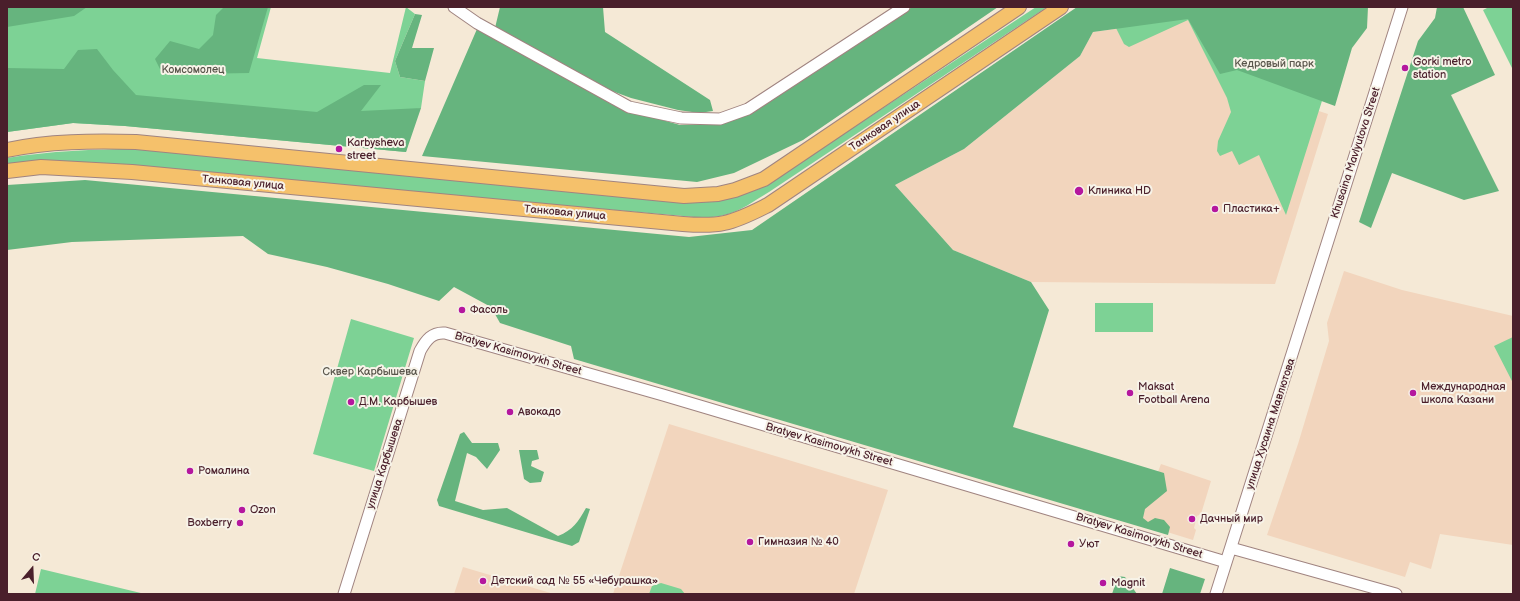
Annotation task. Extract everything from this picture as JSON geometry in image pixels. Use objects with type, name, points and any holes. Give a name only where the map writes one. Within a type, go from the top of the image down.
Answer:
[{"type":"main road","points":[[7,150],[41,144],[98,141],[136,142],[684,196],[718,194],[735,190],[764,179],[1019,7]]},
{"type":"main road","name":"Танковая улица","points":[[7,172],[41,167],[132,172],[683,224],[710,225],[724,223],[738,219],[768,205],[1061,7]]},
{"type":"street","points":[[460,9],[477,23],[629,107],[681,118],[720,119],[748,110],[904,7]]},
{"type":"street","name":"улица Хусаина Мавлютова","points":[[1231,548],[1402,7]]},
{"type":"street","name":"Bratyev Kasimovykh Street","points":[[431,336],[439,333],[445,333],[1226,562]]},
{"type":"street","name":"улица Карбышева","points":[[344,594],[420,351],[431,336]]},
{"type":"street","points":[[1216,594],[1231,548],[1396,594]]},
{"type":"shaded area","points":[[1188,19],[1223,80],[1328,114],[1275,284],[1031,282],[953,250],[895,185],[964,149],[1080,56],[1093,32]]},
{"type":"shaded area","name":"Международная школа Казани","points":[[1344,271],[1402,290],[1513,316],[1513,545],[1440,534],[1431,569],[1410,562],[1405,577],[1267,535],[1298,444],[1329,341],[1327,323]]},
{"type":"shaded area","name":"Гимназия № 40","points":[[669,424],[888,490],[854,594],[613,594]]},
{"type":"shaded area","points":[[1161,464],[1211,481],[1201,514],[1197,516],[1194,528],[1196,530],[1193,540],[1138,523]]},
{"type":"shaded area","name":"Детский сад № 55 «Чебурашка»","points":[[463,567],[554,594],[454,594]]},
{"type":"green space","name":"Комсомолец","points":[[7,7],[271,7],[257,58],[390,73],[406,7],[415,14],[395,61],[400,77],[425,81],[421,108],[417,109],[406,152],[125,126],[73,123],[7,132]]},
{"type":"green space","points":[[7,7],[87,7],[74,16],[7,27]]},
{"type":"green space","points":[[224,7],[268,7],[249,73],[195,74],[160,69],[155,59],[170,41],[199,49],[213,35],[216,15]]},
{"type":"green space","points":[[500,7],[603,7],[605,32],[710,100],[713,111],[699,113],[678,110],[631,98],[612,91],[495,28]]},
{"type":"green space","points":[[912,7],[998,7],[803,140],[734,173],[697,182],[422,156],[477,29],[627,110],[680,125],[718,124],[751,112]]},
{"type":"green space","points":[[1036,7],[1047,7],[769,192],[742,209],[714,217],[683,216],[90,164],[7,166],[7,158],[72,151],[138,149],[735,197],[765,186]]},
{"type":"green space","points":[[1077,7],[1368,7],[1367,28],[1352,48],[1335,106],[1237,70],[1220,74],[1188,19],[1093,32],[1080,56],[964,149],[895,185],[953,250],[1031,282],[1049,310],[1013,427],[1164,473],[1167,491],[1145,509],[1143,518],[1148,522],[1155,518],[1164,520],[1170,527],[1168,535],[574,359],[571,346],[500,323],[491,307],[454,287],[439,301],[388,284],[327,267],[268,254],[243,236],[72,242],[7,250],[7,185],[85,180],[689,237],[752,230]]},
{"type":"green space","points":[[1437,7],[1463,7],[1495,75],[1451,95],[1499,191],[1464,200],[1392,173],[1371,228],[1359,222],[1418,41],[1435,18]]},
{"type":"green space","points":[[1489,7],[1513,7],[1513,70],[1483,10]]},
{"type":"green space","points":[[415,14],[422,15],[412,48],[434,48],[425,81],[400,77],[395,61]]},
{"type":"green space","name":"Кедровый парк","points":[[1187,14],[1339,47],[1286,215],[1259,155],[1239,165],[1232,151],[1220,156],[1217,151],[1218,141],[1231,112],[1227,98],[1188,20],[1129,47],[1124,44],[1115,26]]},
{"type":"green space","points":[[97,49],[113,70],[136,95],[317,112],[364,85],[381,85],[361,111],[421,108],[406,152],[125,126],[73,123],[7,132],[7,68],[64,69],[78,50]]},
{"type":"green space","points":[[1095,303],[1153,303],[1153,332],[1095,332]]},
{"type":"green space","name":"Сквер Карбышева","points":[[351,319],[414,338],[374,471],[313,454]]},
{"type":"green space","points":[[1513,337],[1513,383],[1494,346]]},
{"type":"green space","points":[[464,432],[472,443],[498,443],[500,450],[487,469],[476,457],[467,453],[455,501],[483,510],[507,508],[558,536],[568,531],[575,525],[586,508],[590,509],[579,542],[572,546],[439,506],[437,500],[460,434]]},
{"type":"green space","points":[[519,450],[537,450],[539,459],[532,461],[531,466],[544,472],[541,482],[530,483],[524,479]]},
{"type":"green space","points":[[1170,568],[1205,579],[1200,594],[1162,594]]},
{"type":"green space","points":[[41,569],[145,594],[35,594]]},
{"type":"green space","points":[[1118,576],[1125,577],[1137,594],[1112,594]]},
{"type":"green space","points":[[661,583],[681,589],[685,594],[649,594],[652,586]]},
{"type":"place","name":"Gorki metro station","points":[[1405,68]]},
{"type":"place","name":"Karbysheva street","points":[[339,149]]},
{"type":"place","name":"Клиника HD","points":[[1079,191]]},
{"type":"place","name":"Пластика+","points":[[1215,209]]},
{"type":"place","name":"Фасоль","points":[[462,310]]},
{"type":"place","name":"Maksat Football Arena","points":[[1130,393]]},
{"type":"place","name":"Международная школа Казани","points":[[1413,393]]},
{"type":"place","name":"Д.М. Карбышев","points":[[351,402]]},
{"type":"place","name":"Авокадо","points":[[510,412]]},
{"type":"place","name":"Ромалина","points":[[190,471]]},
{"type":"place","name":"Ozon","points":[[242,510]]},
{"type":"place","name":"Дачный мир","points":[[1192,519]]},
{"type":"place","name":"Boxberry","points":[[240,523]]},
{"type":"place","name":"Гимназия № 40","points":[[750,542]]},
{"type":"place","name":"Уют","points":[[1071,544]]},
{"type":"place","name":"Детский сад № 55 «Чебурашка»","points":[[483,581]]},
{"type":"place","name":"Magnit","points":[[1103,583]]}]
